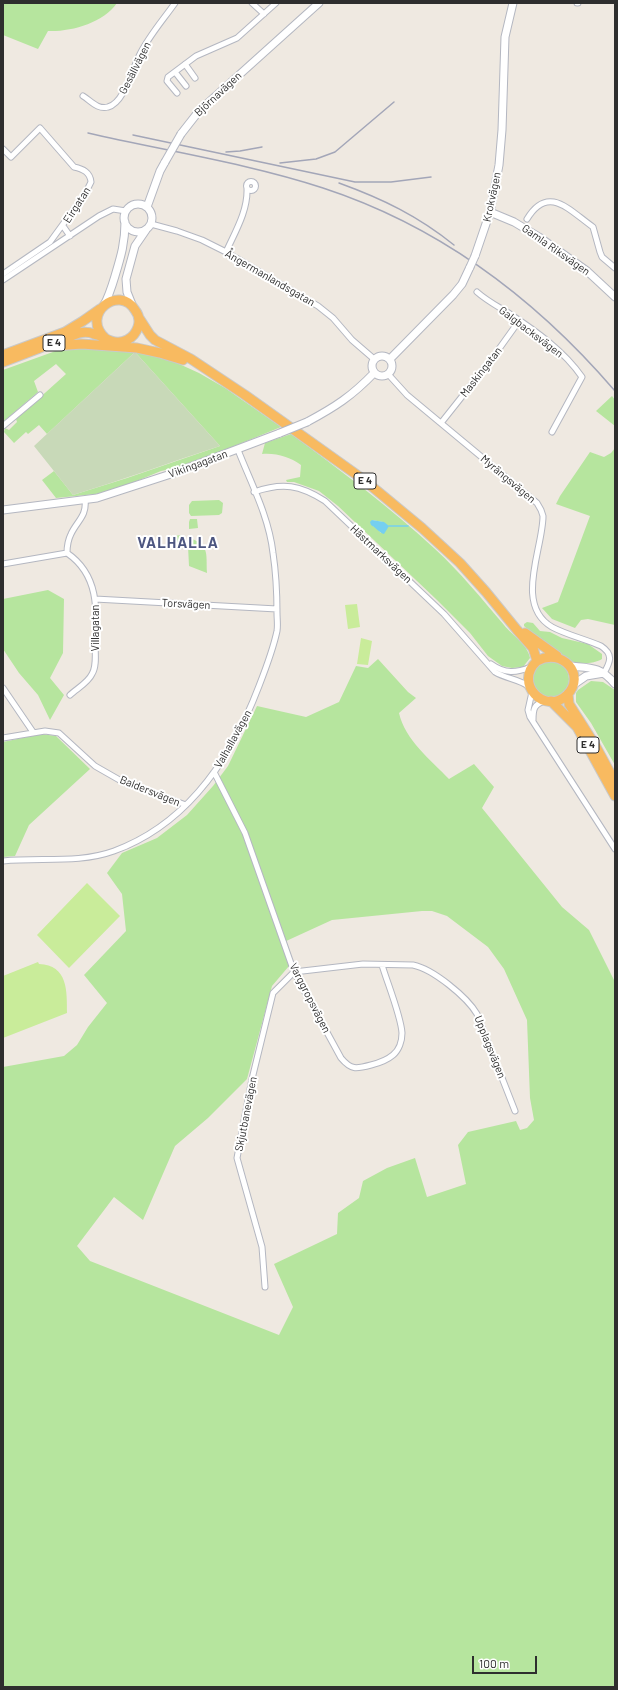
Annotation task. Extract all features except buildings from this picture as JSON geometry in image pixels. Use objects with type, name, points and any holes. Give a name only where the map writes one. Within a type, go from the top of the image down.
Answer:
[{"type":"highway","name":"E 4","points":[[3,355],[65,332],[111,301],[119,300],[127,302],[134,307],[139,318],[155,340],[177,350],[245,395],[335,458],[394,504],[460,563],[486,592],[533,648],[534,664]]},
{"type":"highway","points":[[102,307],[97,316],[97,324],[99,332],[105,338]]},
{"type":"highway","points":[[124,341],[132,337],[137,331],[139,318]]},
{"type":"highway","name":"E 4","points":[[3,362],[79,333],[90,333],[112,342],[124,341],[152,346],[203,368]]},
{"type":"highway","points":[[41,348],[77,344],[137,348],[160,352],[183,360]]},
{"type":"highway","name":"E 4","points":[[508,618],[531,638],[562,659]]},
{"type":"highway","points":[[549,656],[562,659],[570,666],[573,676],[570,689],[563,698],[548,701],[541,699],[531,690],[529,674],[534,664],[549,656]]},
{"type":"highway","name":"E 4","points":[[570,689],[569,704],[595,744],[615,782]]},
{"type":"highway","name":"E 4","points":[[548,701],[577,727],[615,796]]},
{"type":"street","name":"Gesällvägen","points":[[83,96],[96,106],[102,108],[109,107],[115,103],[128,81],[143,49],[176,3]]},
{"type":"street","points":[[252,3],[264,14]]},
{"type":"street","points":[[177,93],[167,79],[198,55],[233,40],[276,3]]},
{"type":"street","name":"Björnavägen","points":[[147,207],[160,171],[181,134],[199,111],[318,3]]},
{"type":"street","name":"Krokvägen","points":[[390,359],[462,284],[477,252],[490,212],[496,182],[501,146],[505,37],[513,3]]},
{"type":"street","points":[[185,64],[196,78]]},
{"type":"street","points":[[175,72],[186,86]]},
{"type":"street","name":"Eirgatan","points":[[3,149],[11,157],[40,128],[74,167],[82,168],[87,172],[90,178],[89,189],[63,226],[70,236]]},
{"type":"street","points":[[226,252],[242,218],[248,190]]},
{"type":"street","points":[[527,219],[534,207],[541,203],[547,201],[560,204],[593,227],[602,257],[615,268]]},
{"type":"street","points":[[102,307],[110,293],[122,255],[126,211],[134,204],[141,204],[147,207],[152,215],[149,227],[135,246],[126,279],[127,292],[134,307]]},
{"type":"street","points":[[3,280],[110,210],[118,209],[126,211]]},
{"type":"street","name":"Gamla Riksvägen","points":[[490,212],[518,224],[539,236],[586,271],[614,296]]},
{"type":"street","points":[[125,222],[128,227],[134,231],[141,232],[149,227]]},
{"type":"street","points":[[3,274],[43,248],[63,226]]},
{"type":"street","name":"Ångermanlandsgatan","points":[[149,227],[185,234],[226,252],[322,309],[333,318],[352,340],[374,359]]},
{"type":"street","name":"Galgbacksvägen","points":[[477,292],[554,346],[582,377],[552,432]]},
{"type":"street","name":"Maskingatan","points":[[441,423],[491,360],[519,321]]},
{"type":"street","points":[[383,356],[390,359],[392,366],[388,374],[380,376],[374,373],[372,366],[374,359],[383,356]]},
{"type":"street","name":"Vikingagatan","points":[[3,510],[97,498],[238,450],[307,422],[354,393],[374,373]]},
{"type":"street","name":"Myrängsvägen","points":[[388,374],[403,390],[539,506],[543,522],[532,587],[537,610],[542,619],[552,626],[606,649],[610,654],[610,659],[604,673]]},
{"type":"street","points":[[3,426],[40,395]]},
{"type":"street","name":"Valhallavägen","points":[[4,861],[68,860],[102,855],[113,852],[135,842],[162,827],[186,805],[220,765],[247,718],[266,667],[277,630],[277,610],[273,552],[268,528],[238,450]]},
{"type":"street","name":"Hästmarksvägen","points":[[254,492],[273,486],[288,486],[305,490],[325,502],[444,614],[495,672],[503,677],[522,682],[531,690]]},
{"type":"street","points":[[3,564],[67,553],[70,535],[84,514],[86,507],[84,500]]},
{"type":"street","name":"Villagatan","points":[[67,553],[84,569],[90,581],[95,599],[96,622],[94,670],[89,679],[70,695]]},
{"type":"street","name":"Torsvägen","points":[[95,599],[277,610]]},
{"type":"street","name":"Hästmarksvägen","points":[[487,662],[499,670],[508,672],[516,672],[534,664]]},
{"type":"street","points":[[570,666],[597,668],[615,684]]},
{"type":"street","points":[[570,689],[586,676],[604,673]]},
{"type":"street","points":[[3,688],[33,732]]},
{"type":"street","points":[[531,690],[528,710],[533,721],[615,848]]},
{"type":"street","points":[[533,721],[533,709],[536,705],[548,701]]},
{"type":"street","name":"Baldersvägen","points":[[3,738],[45,730],[59,733],[95,766],[123,782],[186,805]]},
{"type":"street","name":"Varggropsvägen","points":[[214,772],[245,833],[294,972],[341,1058],[347,1065],[353,1068],[362,1068],[385,1061],[398,1049],[401,1041],[402,1033],[400,1022],[382,965]]},
{"type":"street","name":"Upplagsvägen","points":[[294,972],[363,964],[420,966],[462,995],[471,1004],[477,1014],[515,1111]]},
{"type":"street","name":"Skjutbanevägen","points":[[265,1287],[262,1247],[237,1158],[252,1079],[273,993],[294,972]]},
{"type":"green space","points":[[3,3],[117,3],[104,16],[86,25],[67,30],[48,31],[38,49],[3,35]]},
{"type":"green space","points":[[92,344],[135,352],[47,434],[39,425],[28,434],[26,432],[14,443],[4,432],[5,428],[9,430],[17,422],[16,419],[66,374],[56,364],[34,381],[38,392],[3,422],[3,370],[64,348]]},
{"type":"green space","points":[[135,352],[166,358],[199,373],[225,388],[281,427],[232,447],[175,468],[161,471],[127,485],[96,494],[56,498],[42,480],[54,471],[73,495],[220,446]]},
{"type":"green space","points":[[135,352],[220,446],[73,495],[34,446]]},
{"type":"green space","points":[[612,396],[615,400],[615,426],[596,411]]},
{"type":"green space","points":[[291,434],[364,489],[418,533],[471,586],[507,629],[523,644],[529,653],[530,658],[523,667],[512,668],[502,666],[488,656],[470,633],[437,600],[338,506],[319,491],[294,482],[287,482],[286,480],[300,477],[301,465],[283,456],[262,454],[265,443]],"holes":[[[372,520],[383,522],[381,533],[376,527],[373,526]]]},
{"type":"green space","points":[[615,448],[615,625],[588,619],[581,620],[575,628],[552,619],[542,608],[558,602],[590,516],[556,504],[590,452],[604,457],[611,453]]},
{"type":"green space","points":[[219,500],[223,503],[222,513],[219,515],[191,516],[189,513],[189,505],[192,501]]},
{"type":"green space","points":[[190,519],[197,519],[198,528],[189,529]]},
{"type":"green space","points":[[180,535],[185,537],[183,548],[173,549],[168,547],[166,542],[167,538]]},
{"type":"green space","points":[[188,537],[200,543],[205,550],[207,573],[189,566],[188,546],[192,545],[192,540],[188,539]]},
{"type":"green space","points":[[48,590],[64,599],[63,653],[50,678],[64,695],[50,720],[38,695],[19,673],[3,649],[3,599]]},
{"type":"green space","points":[[357,604],[360,627],[348,629],[345,605]]},
{"type":"green space","points":[[527,622],[533,623],[540,631],[550,632],[562,638],[588,644],[602,654],[602,659],[596,662],[588,663],[577,663],[569,660],[528,630],[524,626]]},
{"type":"green space","points":[[361,638],[372,641],[368,665],[357,664]]},
{"type":"green space","points":[[378,659],[408,692],[416,698],[399,713],[402,723],[413,741],[449,779],[474,764],[494,787],[482,808],[562,907],[589,930],[615,982],[615,1687],[3,1687],[3,1067],[64,1056],[77,1045],[88,1027],[107,1003],[84,975],[126,931],[122,894],[107,873],[122,853],[157,838],[187,815],[213,786],[228,766],[257,706],[306,717],[339,702],[356,666],[368,668]],"holes":[[[432,911],[447,916],[488,947],[504,969],[527,1020],[530,1098],[534,1120],[527,1128],[520,1130],[516,1121],[468,1132],[458,1145],[466,1184],[427,1197],[415,1158],[387,1168],[363,1181],[359,1198],[338,1213],[337,1234],[274,1264],[293,1307],[279,1335],[90,1261],[77,1246],[114,1197],[143,1220],[175,1146],[208,1118],[247,1079],[272,986],[289,966],[284,942],[332,920]]]},
{"type":"green space","points":[[555,661],[564,666],[568,672],[568,686],[564,692],[555,697],[547,697],[538,692],[534,686],[533,675],[538,666],[544,662]]},
{"type":"green space","points":[[591,681],[603,682],[615,690],[615,765],[591,723],[576,702],[576,693],[578,690]]},
{"type":"green space","points":[[41,734],[56,736],[90,769],[29,825],[15,856],[3,857],[3,742]]},
{"type":"green space","points":[[87,883],[120,916],[69,968],[37,935]]},
{"type":"green space","points":[[38,962],[39,964],[49,965],[61,974],[66,988],[67,1013],[3,1038],[3,976]]},
{"type":"water","points":[[372,520],[384,522],[389,526],[384,534],[371,525],[370,522]]},
{"type":"waterway","points":[[389,526],[408,526]]},
{"type":"railway","points":[[280,163],[316,159],[335,152],[394,102]]},
{"type":"railway","points":[[88,133],[235,164],[294,179],[366,204],[406,223],[446,245],[483,269],[518,296],[585,357],[615,391]]},
{"type":"railway","points":[[133,135],[355,182],[391,182],[431,177]]},
{"type":"railway","points":[[226,152],[262,147]]},
{"type":"railway","points":[[339,183],[400,209],[427,225],[454,245]]},
{"type":"district","name":"VALHALLA","points":[[178,543]]}]
